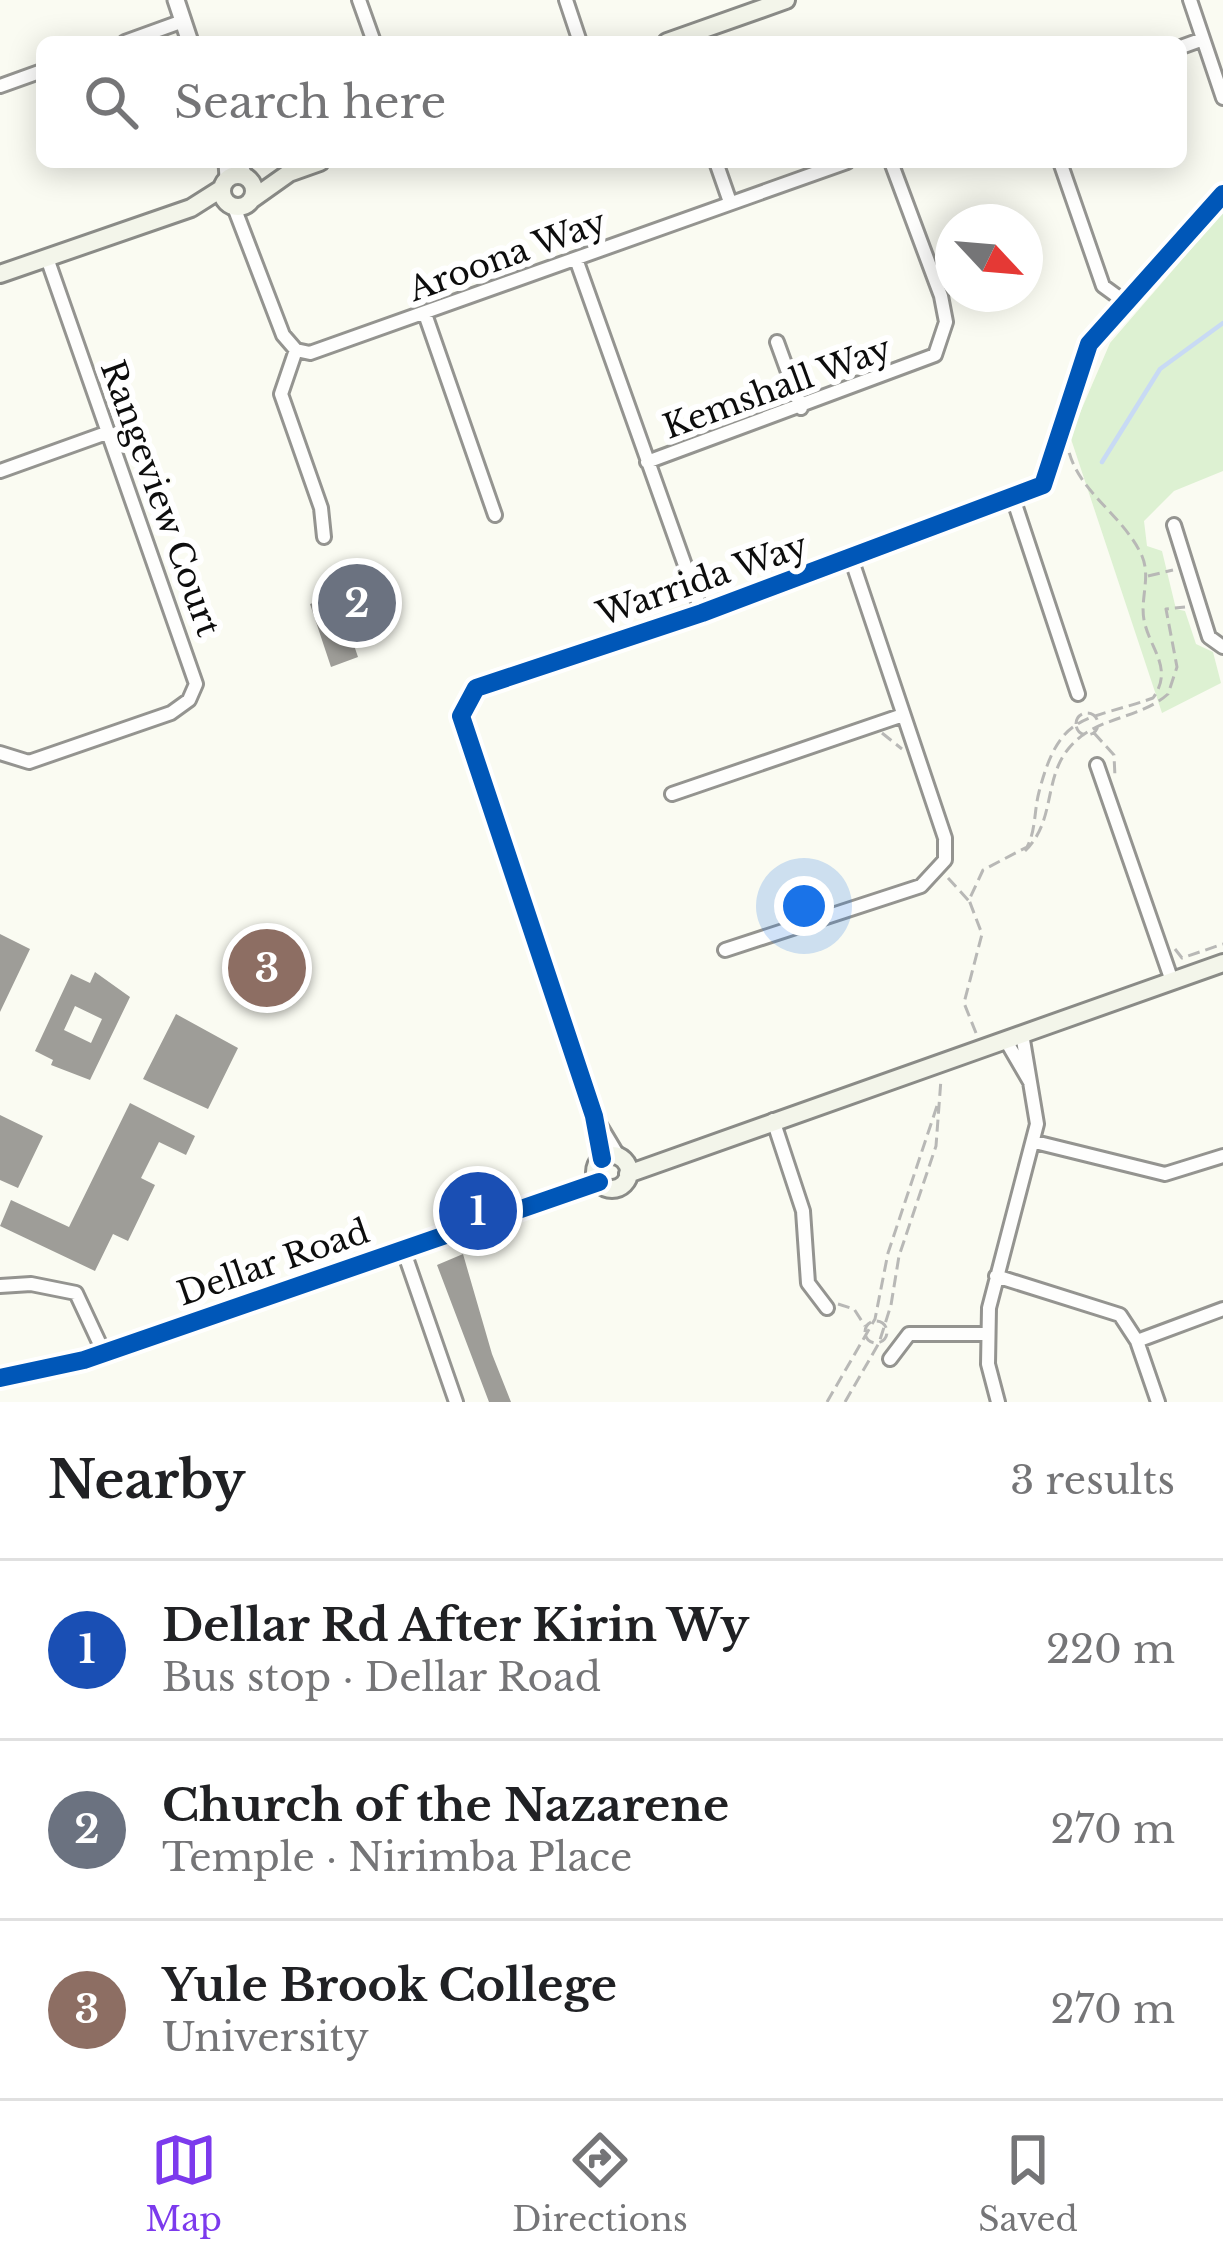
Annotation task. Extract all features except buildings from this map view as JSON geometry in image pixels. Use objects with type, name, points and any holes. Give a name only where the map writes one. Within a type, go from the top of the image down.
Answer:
[{"type":"main road","points":[[684,36],[777,2]]},
{"type":"main road","points":[[0,274],[191,208],[241,205],[303,168]]},
{"type":"main road","points":[[191,208],[234,174],[289,173]]},
{"type":"main road","points":[[234,174],[254,187],[241,205]]},
{"type":"main road","points":[[234,174],[241,205]]},
{"type":"main road","name":"Dellar Road","points":[[0,1378],[104,1353],[563,1192],[611,1167],[661,1159],[1223,963]]},
{"type":"street","points":[[176,0],[188,36]]},
{"type":"street","points":[[359,0],[372,36]]},
{"type":"street","points":[[566,0],[578,36]]},
{"type":"street","points":[[1190,0],[1223,98]]},
{"type":"street","points":[[142,36],[183,21]]},
{"type":"street","points":[[1187,45],[1203,39]]},
{"type":"street","points":[[0,86],[36,73]]},
{"type":"street","points":[[718,168],[730,202]]},
{"type":"street","name":"Aroona Way","points":[[296,350],[310,353],[425,314],[829,168]]},
{"type":"street","name":"Kemshall Way","points":[[647,462],[935,355],[946,322],[941,296],[893,168]]},
{"type":"street","points":[[1062,168],[1103,286],[1125,302]]},
{"type":"street","name":"Warrida Way","points":[[611,1167],[460,716],[476,688],[702,613],[1043,485],[1089,344],[1223,194]]},
{"type":"street","points":[[241,205],[283,334],[296,350],[281,394],[320,508],[324,537]]},
{"type":"street","name":"Rangeview Court","points":[[0,752],[18,761],[33,760],[171,712],[194,692],[194,670],[47,258]]},
{"type":"street","points":[[576,259],[702,613]]},
{"type":"street","points":[[425,314],[495,515]]},
{"type":"street","points":[[777,342],[801,408]]},
{"type":"street","points":[[0,471],[109,432]]},
{"type":"street","points":[[1013,498],[1078,694]]},
{"type":"street","points":[[1174,525],[1208,637],[1223,647]]},
{"type":"street","points":[[725,950],[922,886],[945,860],[945,838],[851,558]]},
{"type":"street","points":[[672,794],[903,715]]},
{"type":"street","points":[[1097,765],[1172,981]]},
{"type":"street","points":[[998,1402],[987,1334],[997,1276],[1035,1142],[1030,1083],[1013,1036]]},
{"type":"street","points":[[773,1120],[803,1210],[808,1283],[827,1308]]},
{"type":"street","points":[[1035,1142],[1166,1174],[1223,1156]]},
{"type":"street","points":[[403,1249],[456,1402]]},
{"type":"street","points":[[997,1276],[1120,1315],[1137,1341],[1158,1402]]},
{"type":"street","points":[[0,1286],[31,1284],[76,1293],[104,1353]]},
{"type":"street","points":[[1137,1341],[1223,1309]]},
{"type":"street","points":[[890,1359],[909,1334],[987,1334]]},
{"type":"path","points":[[1013,858],[1031,838],[1040,789],[1058,742],[1080,716],[1153,698],[1160,688],[1162,663],[1144,618],[1146,576],[1131,538],[1076,474],[1067,443]]},
{"type":"path","points":[[1146,576],[1187,567]]},
{"type":"path","points":[[970,902],[983,870],[1013,858],[1045,829],[1057,769],[1084,734],[1162,700],[1177,667],[1166,609],[1187,608]]},
{"type":"path","points":[[1162,663],[1177,667]]},
{"type":"path","points":[[1092,714],[1098,726]]},
{"type":"path","points":[[1076,724],[1084,734]]},
{"type":"path","points":[[1094,733],[1098,726]]},
{"type":"path","points":[[1084,734],[1094,733]]},
{"type":"path","points":[[1094,733],[1114,755],[1119,792]]},
{"type":"path","points":[[1040,789],[1052,792]]},
{"type":"path","points":[[938,873],[957,882],[982,934],[964,1003],[977,1037]]},
{"type":"path","points":[[1173,948],[1182,958],[1223,944]]},
{"type":"path","points":[[845,1402],[885,1326],[899,1256],[936,1146],[942,1077]]},
{"type":"path","points":[[827,1402],[874,1322],[888,1252],[940,1099]]},
{"type":"path","points":[[827,1308],[848,1305],[866,1328],[867,1338]]},
{"type":"path","points":[[874,1322],[885,1326]]},
{"type":"path","points":[[866,1328],[874,1322]]},
{"type":"path","points":[[867,1338],[879,1343]]},
{"type":"green space","points":[[1223,212],[1223,471],[1174,491],[1144,521],[1147,546],[1162,551],[1176,609],[1185,611],[1196,644],[1213,652],[1221,683],[1162,713],[1070,436],[1110,343]]},
{"type":"waterway","points":[[1102,462],[1160,369],[1223,323]]},
{"type":"cycle path","points":[[602,1159],[594,1116],[461,716],[476,688],[702,613],[1043,485],[1089,344],[1223,194]]},
{"type":"cycle path","points":[[0,1378],[84,1360],[599,1182]]},
{"type":"place","name":"Church of the Nazarene","points":[[357,603]]},
{"type":"place","name":"Yule Brook College","points":[[267,968]]},
{"type":"place","name":"Dellar Rd After Kirin Wy","points":[[478,1211]]}]
